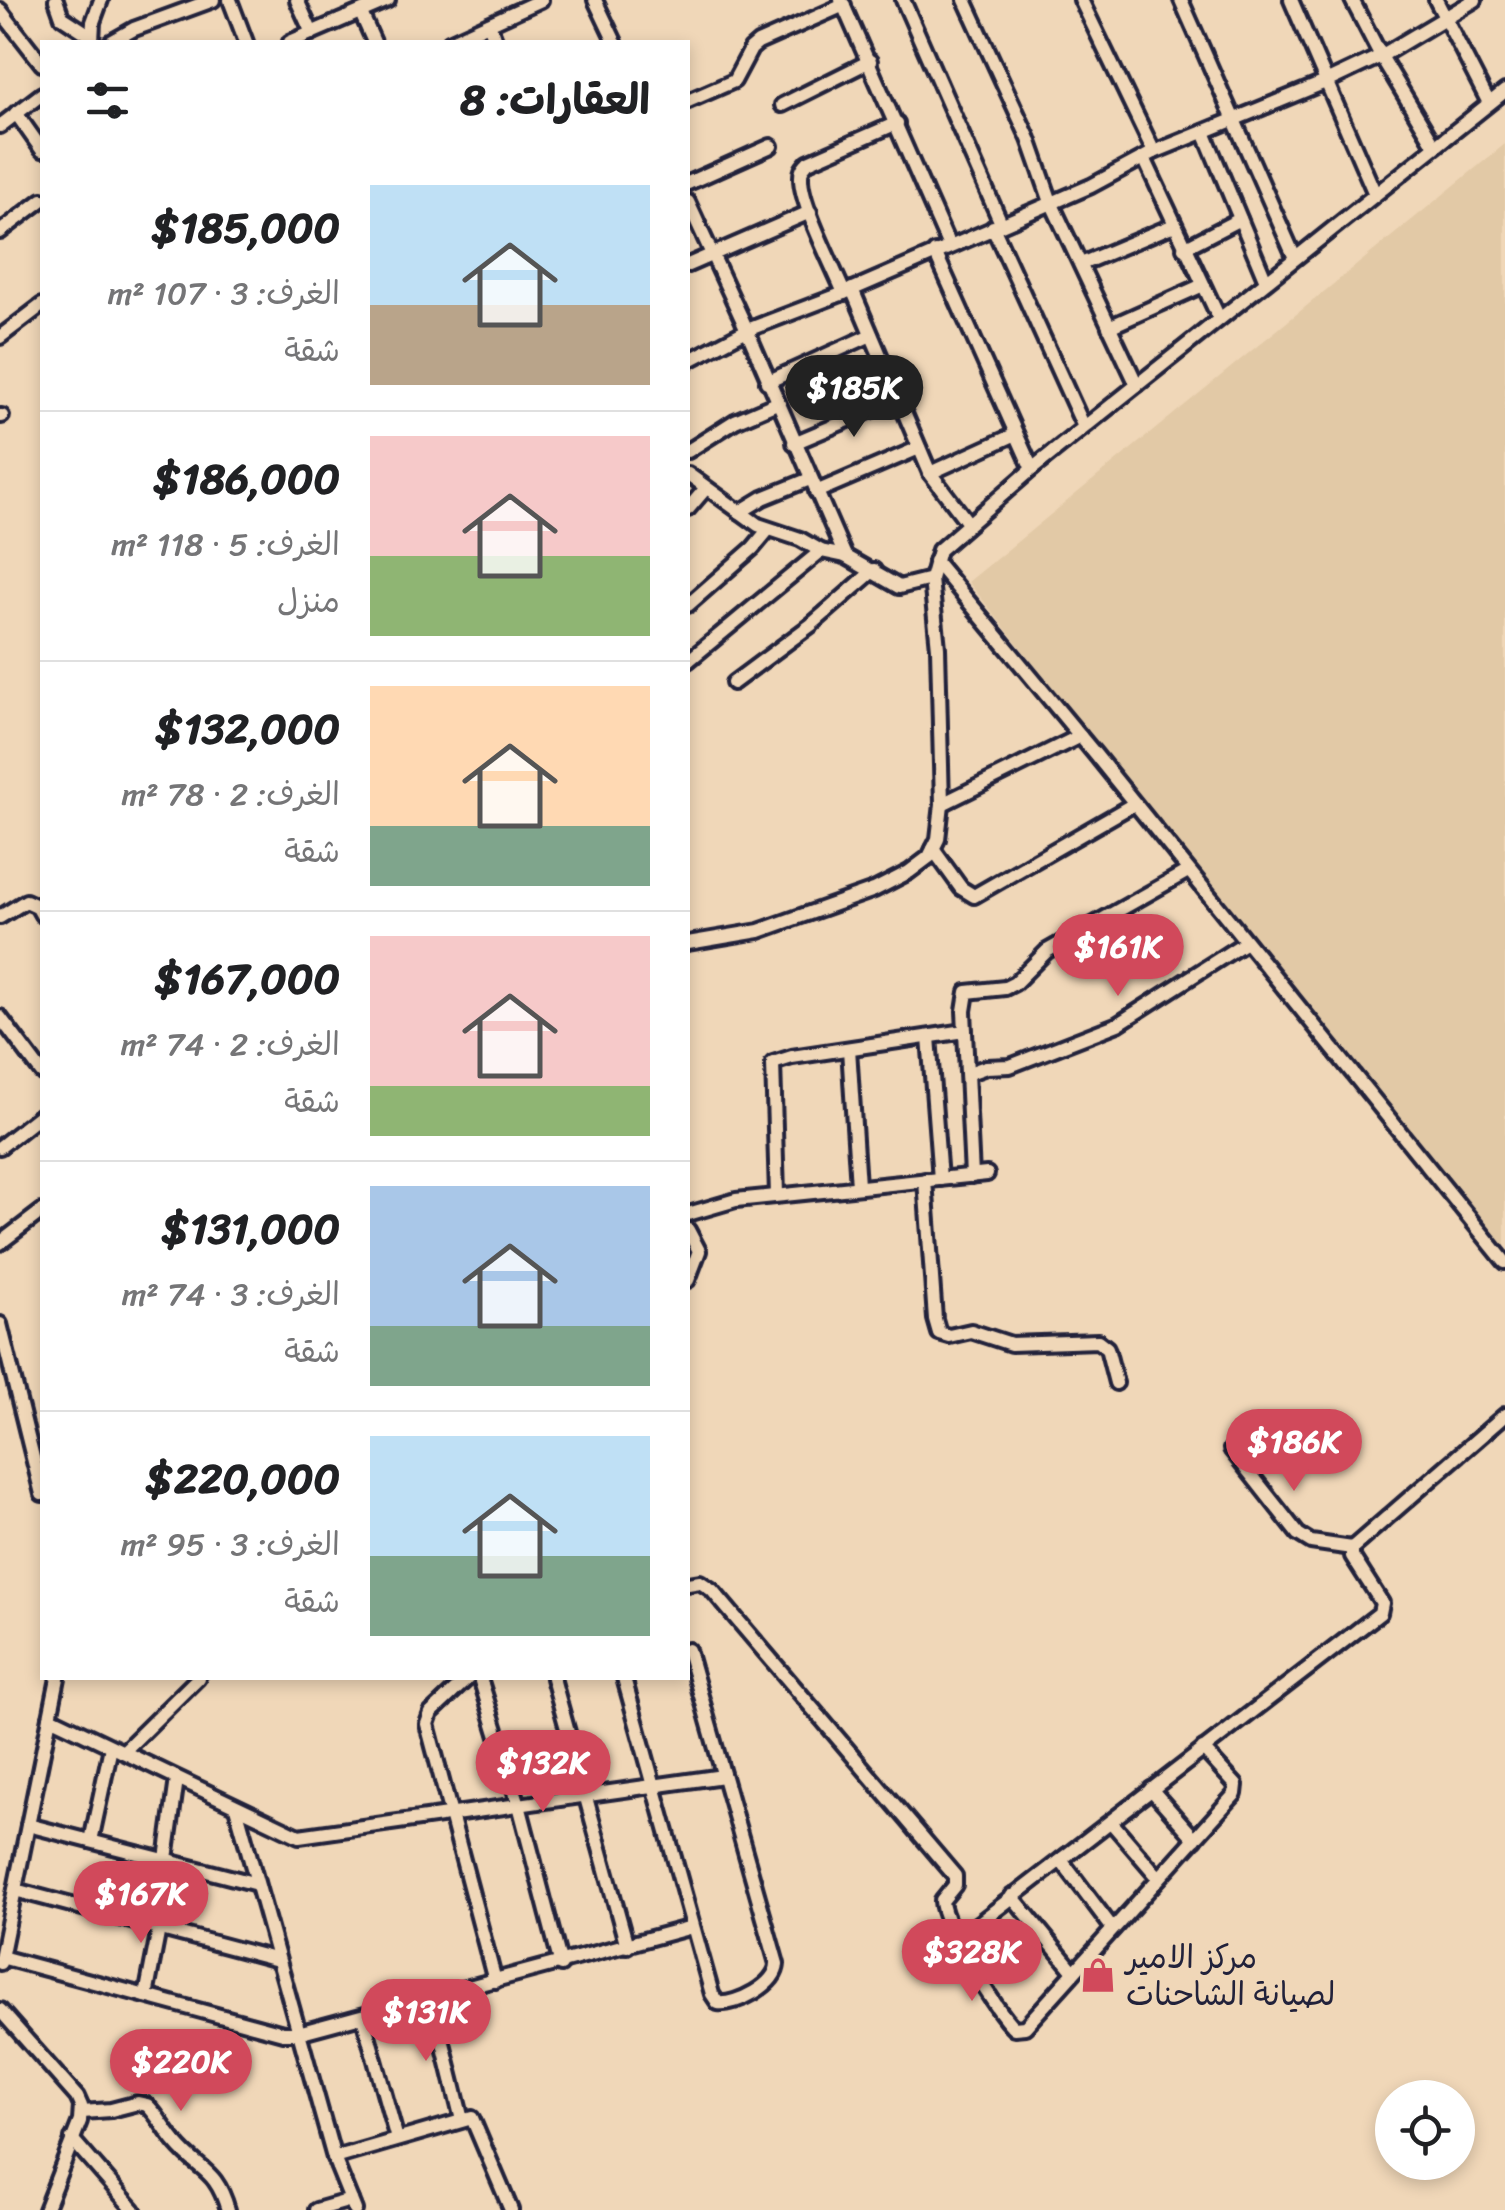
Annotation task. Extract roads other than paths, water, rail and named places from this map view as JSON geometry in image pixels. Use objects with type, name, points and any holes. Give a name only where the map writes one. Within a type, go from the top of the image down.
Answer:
[{"type":"street","points":[[56,0],[62,17],[92,39],[101,0]]},
{"type":"street","points":[[114,40],[134,28],[213,0]]},
{"type":"street","points":[[230,0],[245,40]]},
{"type":"street","points":[[297,0],[308,37],[388,0]]},
{"type":"street","points":[[453,40],[541,0]]},
{"type":"street","points":[[596,0],[613,40]]},
{"type":"street","points":[[902,0],[1084,427]]},
{"type":"street","points":[[965,0],[1029,139],[1051,202],[1137,385]]},
{"type":"street","points":[[1081,0],[1149,155],[1184,248],[1220,318]]},
{"type":"street","points":[[1181,0],[1295,258]]},
{"type":"street","points":[[1291,0],[1375,194]]},
{"type":"street","points":[[1352,0],[1436,146]]},
{"type":"street","points":[[1436,0],[1489,104]]},
{"type":"street","points":[[690,359],[748,330],[1091,186],[1149,155],[1328,81],[1381,56],[1475,0]]},
{"type":"street","points":[[690,100],[734,81],[751,49],[758,44],[825,6],[843,2],[949,246]]},
{"type":"street","points":[[0,10],[40,61]]},
{"type":"street","points":[[361,13],[373,40]]},
{"type":"street","points":[[489,24],[495,40]]},
{"type":"street","points":[[782,104],[870,61]]},
{"type":"street","points":[[690,943],[759,930],[874,890],[929,857],[938,840],[942,804],[932,580],[939,550],[1032,469],[1505,90]]},
{"type":"street","points":[[1,124],[40,96]]},
{"type":"street","points":[[16,114],[40,147]]},
{"type":"street","points":[[897,123],[808,162],[800,179],[810,212],[871,335],[930,473],[968,523]]},
{"type":"street","points":[[1204,132],[1266,281]]},
{"type":"street","points":[[690,181],[771,146]]},
{"type":"street","points":[[0,232],[40,202]]},
{"type":"street","points":[[690,207],[846,556]]},
{"type":"street","points":[[690,263],[810,212]]},
{"type":"street","points":[[1184,248],[1240,220]]},
{"type":"street","points":[[1081,264],[1174,225]]},
{"type":"street","points":[[935,252],[1032,469]]},
{"type":"street","points":[[1109,328],[1203,285]]},
{"type":"street","points":[[0,337],[40,307]]},
{"type":"street","points":[[767,382],[871,335]]},
{"type":"street","points":[[794,443],[898,399]]},
{"type":"street","points":[[690,450],[735,421],[776,403]]},
{"type":"street","points":[[930,473],[1016,434]]},
{"type":"street","points":[[740,512],[762,498],[813,486],[919,448]]},
{"type":"street","points":[[690,476],[768,530],[800,539],[821,551],[846,556],[899,587],[932,580]]},
{"type":"street","points":[[690,507],[706,488]]},
{"type":"street","points":[[690,603],[768,530]]},
{"type":"street","points":[[690,659],[821,551]]},
{"type":"street","points":[[935,561],[1505,1262]]},
{"type":"street","points":[[733,683],[874,570]]},
{"type":"street","points":[[942,804],[1080,736]]},
{"type":"street","points":[[933,849],[961,888],[974,896],[1134,804]]},
{"type":"street","points":[[972,1176],[965,1031],[967,992],[1005,988],[1015,983],[1047,951],[1188,871]]},
{"type":"street","points":[[0,917],[26,901],[40,911]]},
{"type":"street","points":[[968,1073],[1010,1066],[1118,1024],[1246,942]]},
{"type":"street","points":[[0,1017],[40,1070]]},
{"type":"street","points":[[777,1194],[773,1063],[965,1031]]},
{"type":"street","points":[[929,1036],[940,1178]]},
{"type":"street","points":[[848,1048],[858,1186]]},
{"type":"street","points":[[967,1054],[986,1067]]},
{"type":"street","points":[[0,1147],[40,1122]]},
{"type":"street","points":[[690,1213],[736,1200],[777,1194],[987,1174]]},
{"type":"street","points":[[924,1180],[939,1334],[970,1332],[1012,1344],[1098,1341],[1106,1348],[1116,1383]]},
{"type":"street","points":[[0,1242],[40,1212]]},
{"type":"street","points":[[690,1234],[699,1251],[690,1275]]},
{"type":"street","points":[[0,1324],[40,1486]]},
{"type":"street","points":[[957,1940],[1382,1610],[1382,1603],[1352,1556],[1352,1548],[1505,1415]]},
{"type":"street","points":[[1230,1449],[1298,1534],[1312,1542],[1352,1548]]},
{"type":"street","points":[[690,1584],[700,1582],[712,1590],[955,1876],[955,1885],[942,1905],[957,1940],[1014,2028],[1025,2027],[1236,1790],[1203,1749]]},
{"type":"street","points":[[625,1680],[712,1994],[718,2003],[734,2002],[776,1974],[777,1964],[690,1657]]},
{"type":"street","points":[[58,1680],[1,1960],[283,2033],[298,2033],[692,1927]]},
{"type":"street","points":[[91,1841],[117,1750],[196,1680]]},
{"type":"street","points":[[466,1680],[428,1718],[449,1815],[495,1982]]},
{"type":"street","points":[[481,1680],[561,1964]]},
{"type":"street","points":[[554,1680],[627,1946]]},
{"type":"street","points":[[50,1717],[299,1836],[722,1776]]},
{"type":"street","points":[[146,1996],[169,1860],[177,1779]]},
{"type":"street","points":[[1152,1789],[1195,1839]]},
{"type":"street","points":[[236,1807],[334,2158],[353,2205],[316,2210]]},
{"type":"street","points":[[1111,1822],[1159,1878]]},
{"type":"street","points":[[28,1825],[257,1884]]},
{"type":"street","points":[[1060,1860],[1113,1930]]},
{"type":"street","points":[[15,1890],[278,1960]]},
{"type":"street","points":[[1012,1896],[1074,1972]]},
{"type":"street","points":[[432,1998],[462,2120]]},
{"type":"street","points":[[0,2010],[77,2097],[82,2112],[44,2210]]},
{"type":"street","points":[[363,2016],[397,2139]]},
{"type":"street","points":[[82,2112],[111,2110],[138,2102],[147,2105],[178,2147],[221,2186],[228,2210]]},
{"type":"street","points":[[334,2158],[462,2120],[474,2121],[511,2210]]},
{"type":"street","points":[[72,2139],[134,2210]]},
{"type":"place","name":"مركز الامير لصيانة الشاحنات","points":[[1098,1975]]}]
